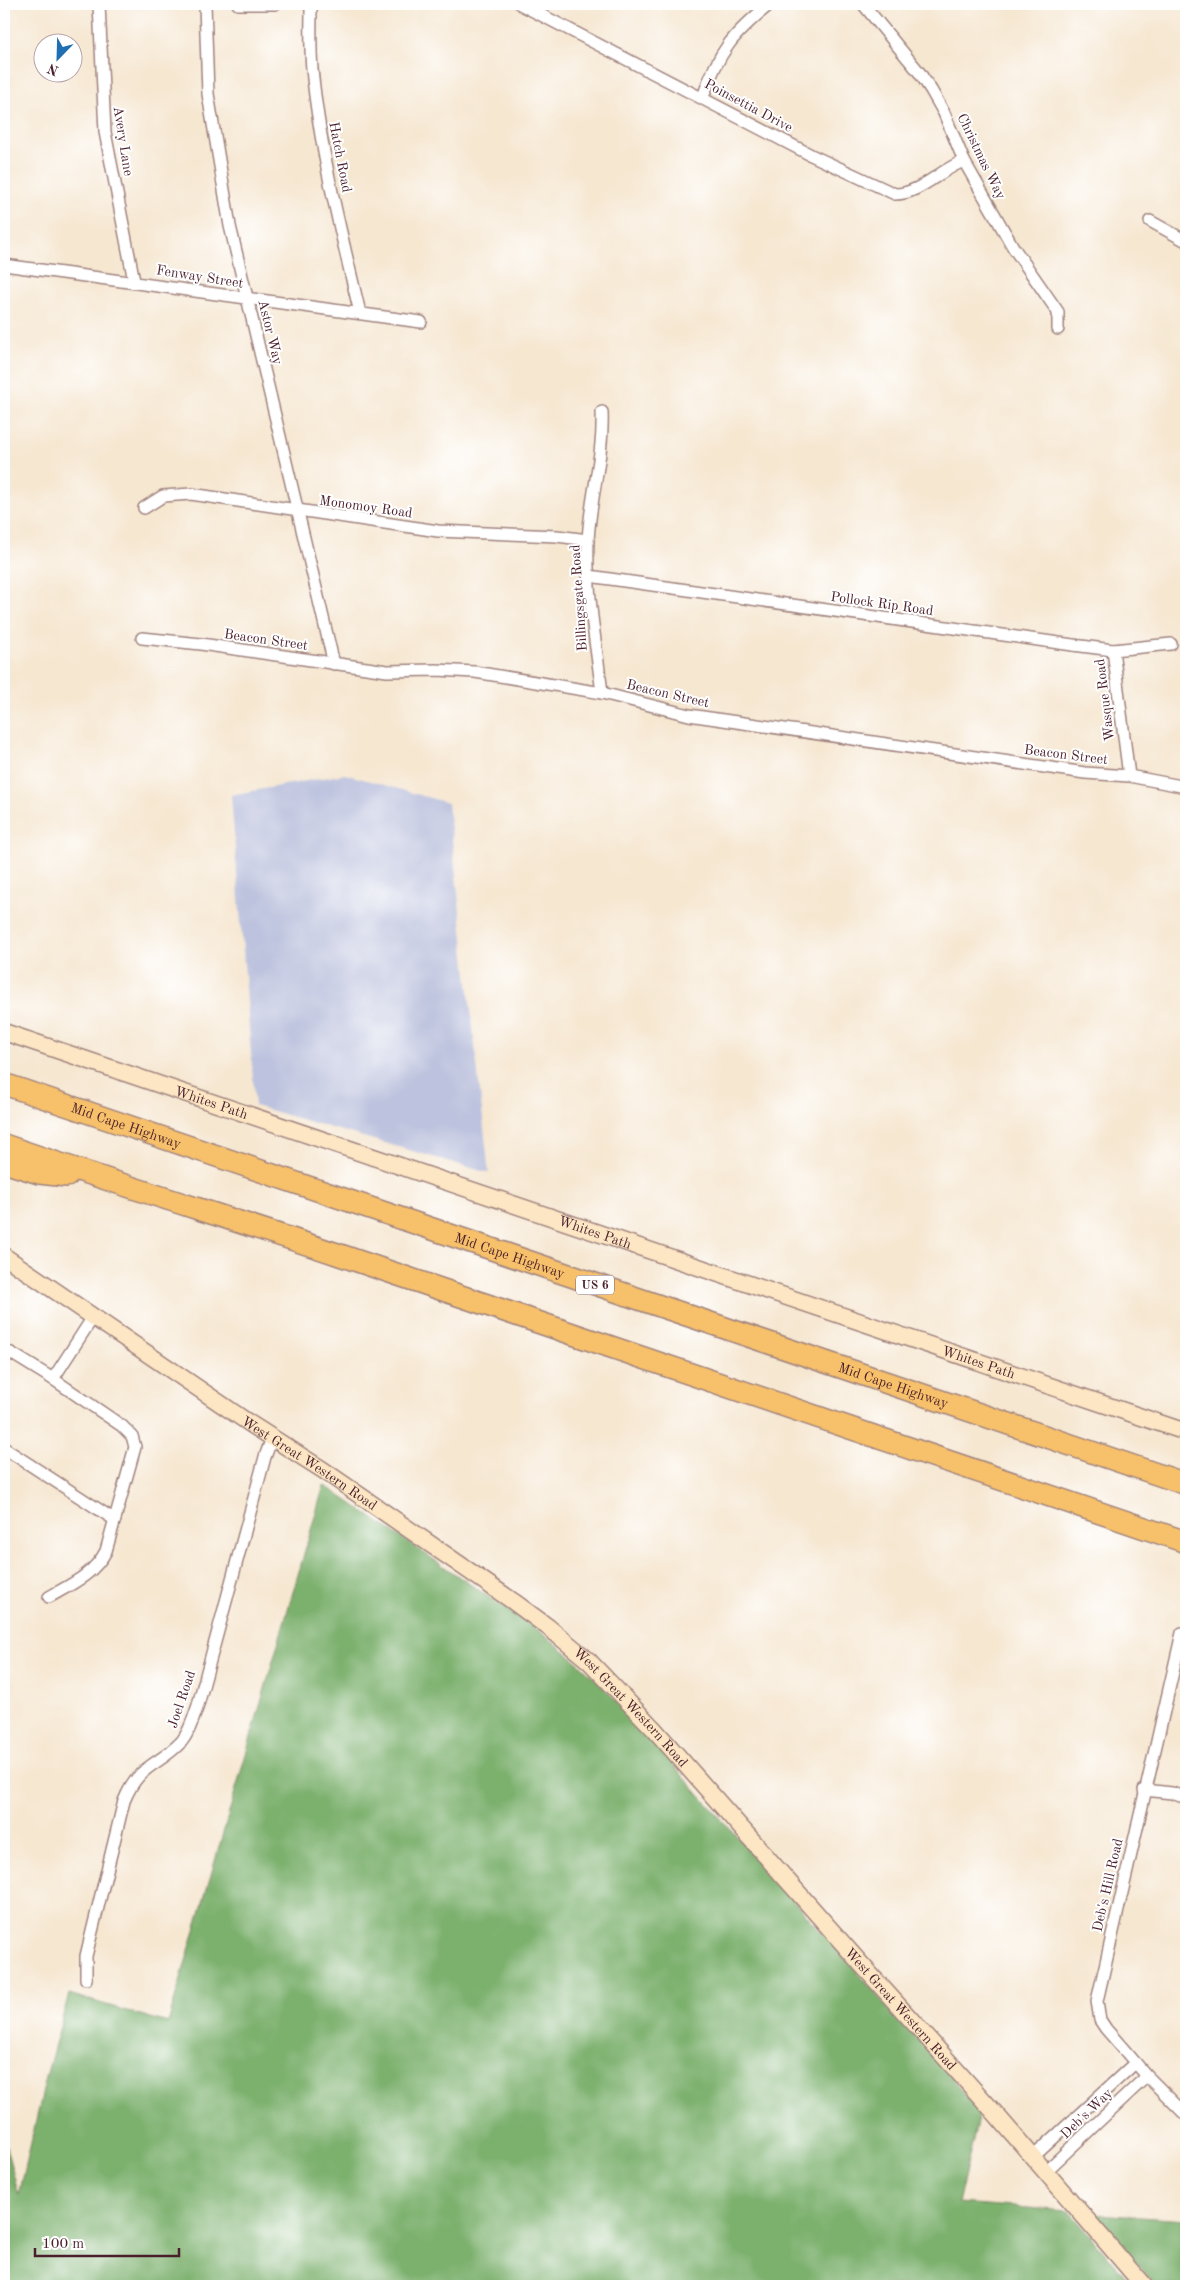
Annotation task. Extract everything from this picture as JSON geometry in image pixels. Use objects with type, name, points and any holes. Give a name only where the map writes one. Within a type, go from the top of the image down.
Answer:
[{"type":"highway","name":"Mid Cape Highway","points":[[4,1084],[1186,1484]]},
{"type":"highway","points":[[4,1145],[319,1248],[1186,1542]]},
{"type":"highway","points":[[4,1162],[52,1175],[88,1174]]},
{"type":"street","name":"Avery Lane","points":[[99,4],[105,132],[134,281]]},
{"type":"street","name":"Astor Way","points":[[205,4],[205,50],[212,127],[230,226],[334,664]]},
{"type":"street","points":[[238,4],[275,4]]},
{"type":"street","name":"Hatch Road","points":[[311,4],[312,66],[318,120],[339,225],[360,313]]},
{"type":"street","name":"Poinsettia Drive","points":[[520,4],[542,9],[811,155],[895,194],[901,194],[915,188],[964,161]]},
{"type":"street","points":[[702,97],[717,62],[732,38],[770,4]]},
{"type":"street","name":"Christmas Way","points":[[863,4],[919,72],[931,90],[944,113],[964,161],[1013,248],[1058,312],[1058,329]]},
{"type":"street","points":[[1150,221],[1186,241]]},
{"type":"street","name":"Fenway Street","points":[[4,264],[421,322]]},
{"type":"street","name":"Billingsgate Road","points":[[602,412],[602,444],[588,540],[589,576],[602,693]]},
{"type":"street","name":"Monomoy Road","points":[[144,508],[163,496],[191,494],[438,531],[557,536],[588,540]]},
{"type":"street","name":"Pollock Rip Road","points":[[589,576],[1113,650],[1171,644]]},
{"type":"street","name":"Beacon Street","points":[[142,638],[201,644],[387,671],[436,670],[475,672],[602,693],[689,715],[742,724],[1084,773],[1129,776],[1186,787]]},
{"type":"street","name":"Wasque Road","points":[[1113,650],[1129,776]]},
{"type":"street","name":"Whites Path","points":[[4,1032],[1186,1432]]},
{"type":"street","name":"West Great Western Road","points":[[4,1256],[272,1438],[323,1470],[514,1602],[548,1627],[598,1670],[654,1729],[1033,2157],[1144,2286]]},
{"type":"street","points":[[53,1379],[93,1317]]},
{"type":"street","points":[[4,1352],[11,1353],[53,1379],[122,1426],[134,1441],[134,1452],[106,1551],[100,1563],[90,1573],[50,1597]]},
{"type":"street","name":"Joel Road","points":[[86,1979],[88,1946],[124,1801],[134,1779],[147,1766],[183,1740],[189,1728],[198,1705],[265,1457],[272,1438]]},
{"type":"street","points":[[4,1448],[115,1520]]},
{"type":"street","name":"Deb's Hill Road","points":[[1182,1632],[1144,1790],[1097,2001],[1100,2020],[1106,2029],[1146,2076],[1186,2115]]},
{"type":"street","points":[[1144,1790],[1172,1793],[1186,1798]]},
{"type":"street","name":"Deb's Way","points":[[1033,2157],[1136,2063]]},
{"type":"street","name":"Deb's Way","points":[[1045,2172],[1146,2076]]},
{"type":"shaded area","points":[[345,774],[448,803],[489,1173],[255,1106],[231,795]]},
{"type":"green space","points":[[324,1485],[542,1633],[601,1684],[980,2110],[958,2203],[1069,2211],[1134,2286],[4,2286],[4,2140],[19,2195],[47,2073],[69,1994],[168,2023]]},
{"type":"green space","points":[[1095,2214],[1186,2220],[1186,2286],[1157,2286]]}]
